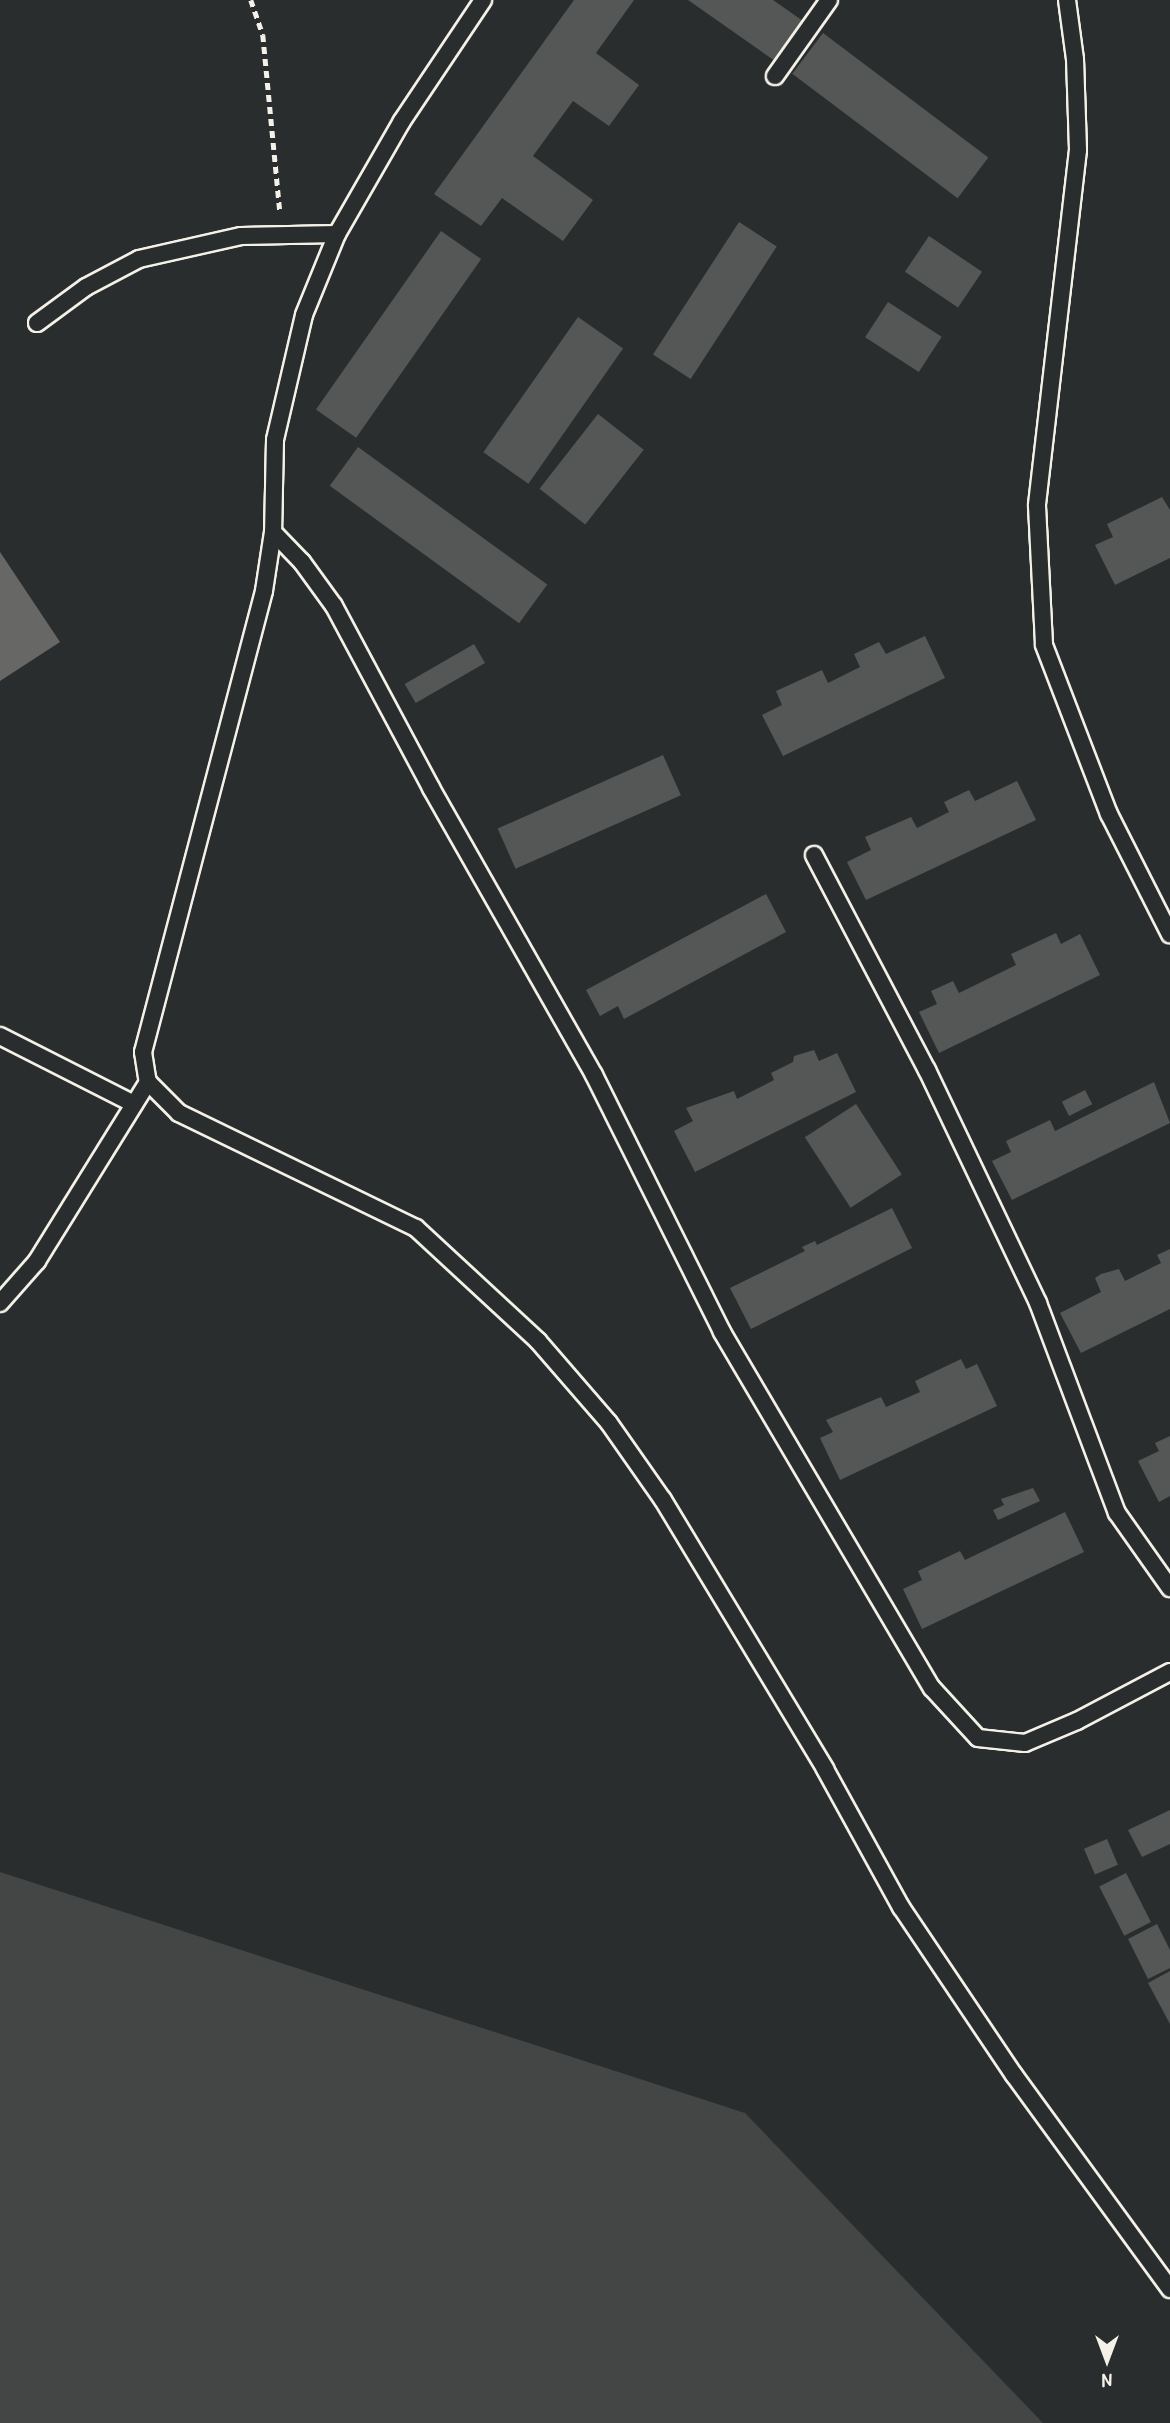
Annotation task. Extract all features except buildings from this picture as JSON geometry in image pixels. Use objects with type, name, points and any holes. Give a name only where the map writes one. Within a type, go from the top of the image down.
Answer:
[{"type":"lane","points":[[483,0],[402,121],[337,234],[293,354],[275,440],[273,532],[264,591],[143,1052],[148,1082],[179,1113],[416,1228],[538,1341],[609,1423],[663,1500],[825,1769],[901,1907],[1014,2076],[1170,2289]]},
{"type":"lane","points":[[775,76],[829,0]]},
{"type":"lane","points":[[1067,0],[1075,59],[1078,150],[1037,506],[1044,645],[1109,814],[1170,934]]},
{"type":"lane","points":[[37,324],[86,287],[139,259],[203,242],[283,235],[337,234]]},
{"type":"lane","points":[[273,532],[302,562],[334,606],[431,788],[594,1075],[722,1332],[932,1688],[978,1738],[1025,1743],[1077,1721],[1170,1672]]},
{"type":"lane","points":[[814,855],[927,1070],[1038,1303],[1117,1513],[1170,1588]]},
{"type":"lane","points":[[0,1035],[132,1103]]},
{"type":"lane","points":[[0,1303],[37,1261],[132,1103],[148,1082]]},
{"type":"path","points":[[251,0],[263,35],[283,235]]},
{"type":"shaded area","points":[[0,552],[60,642],[0,681]]},
{"type":"shaded area","points":[[0,1872],[745,2113],[1043,2423],[0,2423]]}]
